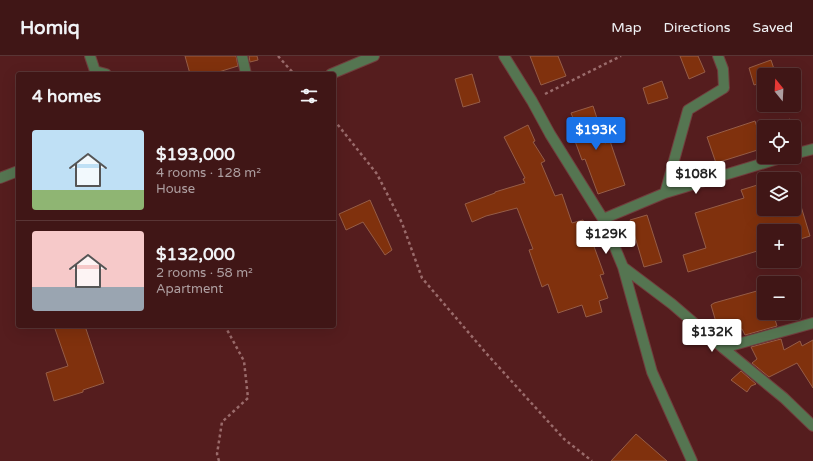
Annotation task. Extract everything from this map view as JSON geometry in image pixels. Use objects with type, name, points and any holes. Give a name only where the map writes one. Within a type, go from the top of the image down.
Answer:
[{"type":"street","points":[[90,56],[95,71],[99,72]]},
{"type":"street","points":[[242,56],[246,72]]},
{"type":"street","points":[[336,72],[374,56]]},
{"type":"street","points":[[504,56],[603,219],[623,267],[652,372],[692,461]]},
{"type":"street","points":[[665,193],[688,110],[724,88],[723,69],[718,56]]},
{"type":"street","points":[[801,152],[813,149]]},
{"type":"street","points":[[603,219],[665,193],[761,164]]},
{"type":"street","points":[[0,178],[16,172]]},
{"type":"street","points":[[623,267],[672,304],[784,398],[813,426]]},
{"type":"street","points":[[723,348],[813,323]]},
{"type":"path","points":[[278,56],[292,72]]},
{"type":"path","points":[[532,101],[621,56]]},
{"type":"path","points":[[336,122],[378,174],[402,223],[422,278],[486,353],[564,439],[592,461]]},
{"type":"path","points":[[219,461],[217,454],[222,422],[248,398],[244,361],[226,328]]},
{"type":"building","points":[[185,56],[236,56],[238,66],[218,72],[189,72]]},
{"type":"building","points":[[249,56],[257,56],[258,60],[250,62]]},
{"type":"building","points":[[530,56],[558,56],[566,76],[541,85]]},
{"type":"building","points":[[680,56],[698,56],[705,72],[689,79]]},
{"type":"building","points":[[771,60],[774,68],[757,68],[757,84],[754,85],[749,68]]},
{"type":"building","points":[[472,74],[480,102],[463,107],[455,79]]},
{"type":"building","points":[[662,81],[668,98],[648,104],[643,88]]},
{"type":"building","points":[[593,106],[605,143],[610,141],[625,185],[598,194],[585,159],[582,160],[569,125],[575,123],[571,113]]},
{"type":"building","points":[[755,121],[757,127],[757,150],[716,163],[707,137]]},
{"type":"building","points":[[528,125],[535,141],[533,142],[545,161],[541,163],[555,196],[562,194],[572,223],[583,220],[590,241],[592,241],[604,274],[600,275],[608,298],[599,301],[602,312],[586,317],[582,305],[558,313],[548,284],[542,287],[529,250],[533,249],[517,208],[486,216],[472,222],[465,204],[495,192],[525,183],[523,179],[525,178],[504,137]]},
{"type":"building","points":[[757,185],[757,216],[801,216],[801,206],[810,236],[801,239],[801,224],[757,224],[757,251],[688,272],[683,255],[706,248],[695,213],[744,198],[741,190]]},
{"type":"building","points":[[370,200],[392,250],[385,255],[363,222],[346,230],[339,214]]},
{"type":"building","points":[[647,215],[662,262],[644,267],[630,220]]},
{"type":"building","points":[[757,291],[757,320],[775,320],[777,326],[745,335],[742,329],[736,330],[735,325],[718,329],[711,305]]},
{"type":"building","points":[[55,328],[86,328],[104,383],[83,390],[83,392],[54,401],[46,373],[68,366]]},
{"type":"building","points":[[781,339],[784,350],[800,341],[802,346],[813,340],[813,388],[797,363],[769,377],[752,363],[757,359],[751,347]]},
{"type":"building","points":[[741,371],[756,384],[751,386],[747,392],[731,380]]},
{"type":"building","points":[[636,434],[667,461],[611,461]]}]
